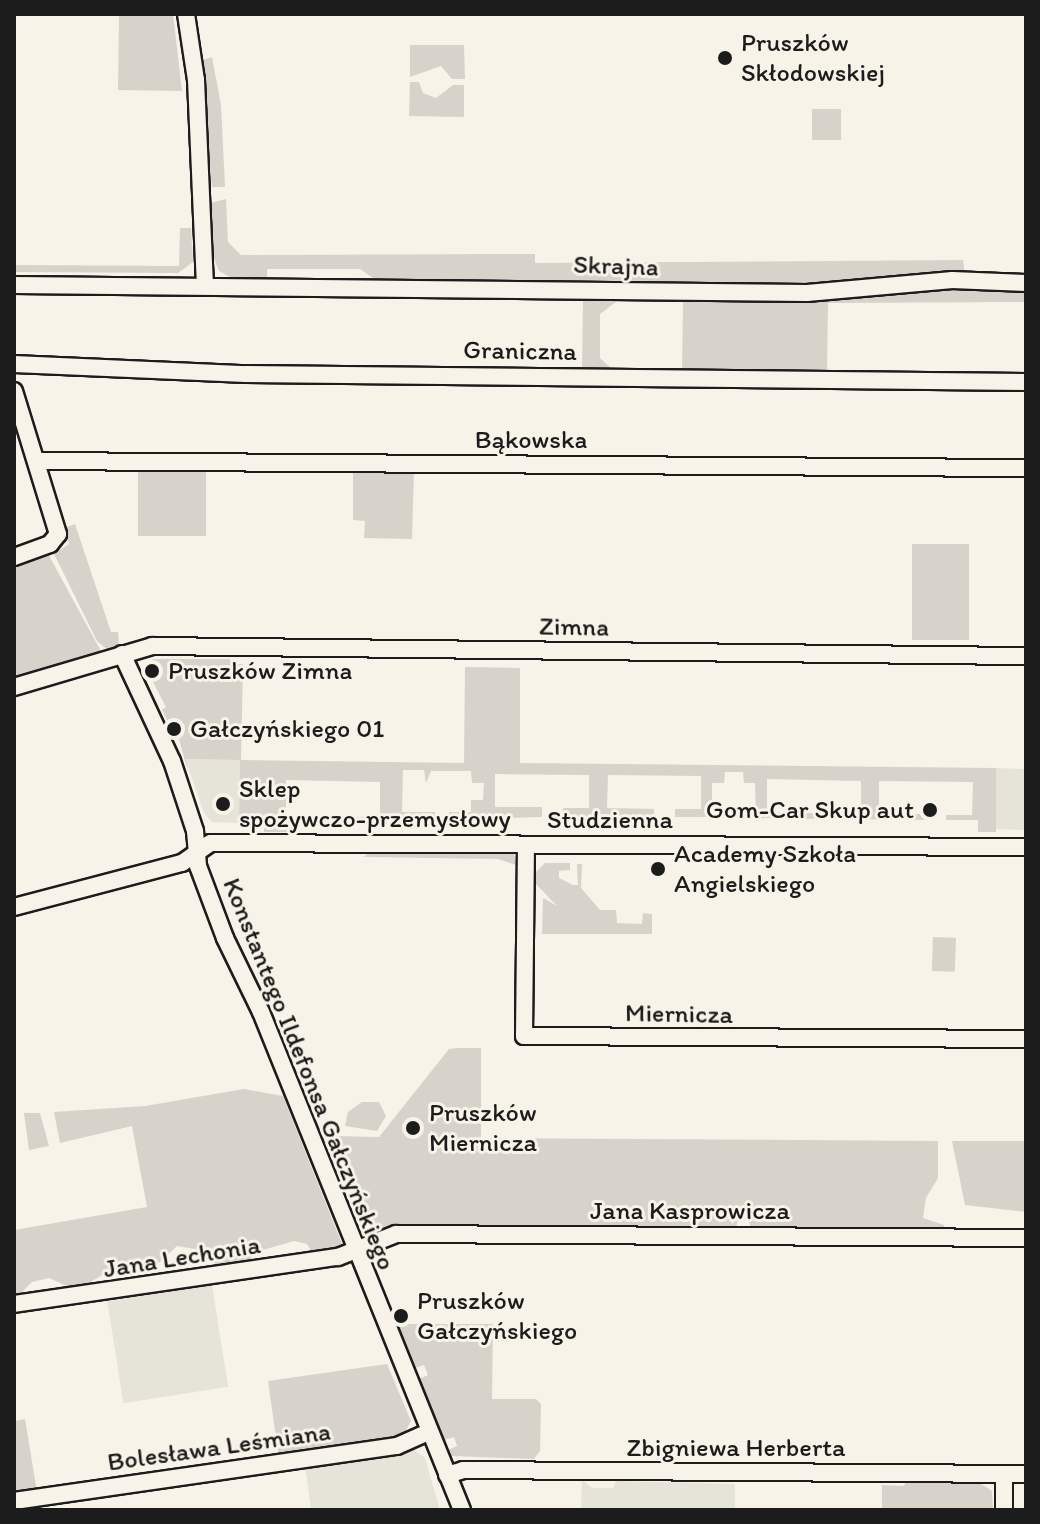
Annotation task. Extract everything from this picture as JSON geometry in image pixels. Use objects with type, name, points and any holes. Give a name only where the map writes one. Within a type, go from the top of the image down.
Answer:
[{"type":"street","points":[[186,14],[196,80],[205,285]]},
{"type":"street","name":"Skrajna","points":[[14,285],[807,293],[952,280],[1026,283]]},
{"type":"street","name":"Graniczna","points":[[14,364],[246,374],[1026,382]]},
{"type":"street","points":[[14,391],[58,531],[53,542],[14,557]]},
{"type":"street","name":"Bąkowska","points":[[36,461],[1026,468]]},
{"type":"street","name":"Zimna","points":[[14,687],[152,646],[1026,656]]},
{"type":"street","name":"Konstantego Ildefonsa Gałczyńskiego","points":[[122,654],[172,761],[225,938],[261,1012],[462,1510]]},
{"type":"street","name":"Studzienna","points":[[14,907],[177,865],[214,843],[1026,847]]},
{"type":"street","name":"Miernicza","points":[[526,845],[524,1036],[1026,1039]]},
{"type":"street","name":"Jana Kasprowicza","points":[[355,1249],[406,1234],[1026,1238]]},
{"type":"street","name":"Jana Lechonia","points":[[14,1304],[338,1257],[355,1249]]},
{"type":"street","name":"Bolesława Leśmiana","points":[[14,1501],[397,1446],[429,1432]]},
{"type":"street","name":"Zbigniewa Herberta","points":[[447,1475],[463,1470],[1026,1474]]},
{"type":"street","points":[[1004,1474],[1004,1510]]},
{"type":"shaded area","points":[[119,14],[173,14],[182,91],[118,90]]},
{"type":"shaded area","points":[[410,45],[464,45],[465,79],[452,79],[441,66],[410,77]]},
{"type":"shaded area","points":[[212,57],[221,105],[225,187],[212,187],[200,61]]},
{"type":"shaded area","points":[[410,82],[419,82],[423,93],[436,98],[453,85],[464,85],[464,117],[409,116]]},
{"type":"shaded area","points":[[812,109],[841,109],[841,140],[812,140]]},
{"type":"shaded area","points":[[226,199],[228,242],[241,255],[535,254],[535,263],[963,260],[965,274],[818,289],[667,289],[665,281],[376,280],[360,269],[267,269],[267,277],[230,277],[219,271],[214,259],[210,203]]},
{"type":"shaded area","points":[[180,228],[191,228],[193,262],[178,273],[14,272],[14,265],[179,266]]},
{"type":"shaded area","points":[[959,286],[1026,288],[1026,302],[828,303],[827,371],[682,370],[683,302],[818,302],[819,296]]},
{"type":"shaded area","points":[[583,296],[620,299],[600,314],[600,358],[612,369],[582,369]]},
{"type":"shaded area","points":[[138,470],[206,470],[206,536],[138,536]]},
{"type":"shaded area","points":[[353,472],[414,472],[412,539],[364,538],[365,521],[353,520]]},
{"type":"shaded area","points":[[75,524],[111,632],[118,632],[119,647],[109,651],[97,641],[54,554],[69,544],[64,528]]},
{"type":"shaded area","points":[[912,544],[969,544],[969,640],[912,640]]},
{"type":"shaded area","points":[[47,552],[102,653],[14,680],[14,564]]},
{"type":"shaded area","points":[[153,659],[230,659],[230,664],[243,664],[241,760],[464,763],[465,667],[520,668],[520,763],[996,768],[996,832],[978,832],[978,820],[946,820],[946,815],[972,815],[973,782],[879,781],[879,814],[926,814],[926,820],[835,819],[834,813],[861,813],[861,781],[767,779],[767,812],[814,813],[814,819],[756,818],[755,783],[744,783],[743,772],[725,772],[724,783],[712,783],[712,817],[675,817],[675,809],[701,809],[701,776],[608,775],[607,808],[654,809],[654,817],[563,817],[563,808],[589,808],[589,775],[495,774],[495,807],[542,807],[542,817],[449,820],[449,812],[471,812],[471,800],[483,800],[484,783],[472,783],[471,771],[431,771],[426,783],[424,770],[403,770],[402,812],[435,812],[435,820],[354,818],[380,814],[380,782],[286,780],[286,813],[293,817],[286,832],[264,832],[264,823],[239,823],[240,760],[186,759],[188,771],[175,725],[170,726],[162,710],[166,707],[153,682],[146,680],[144,666]]},
{"type":"shaded area","points":[[185,759],[240,760],[239,823],[212,822],[204,813]]},
{"type":"shaded area","points":[[996,768],[1026,769],[1024,830],[994,829]]},
{"type":"shaded area","points":[[368,853],[514,854],[519,866],[498,859],[364,857]]},
{"type":"shaded area","points":[[545,863],[570,863],[570,870],[559,871],[559,878],[573,885],[578,885],[577,864],[582,864],[581,888],[600,910],[616,910],[617,923],[642,924],[643,913],[652,914],[652,934],[542,934],[543,898],[557,906],[535,883],[534,874]]},
{"type":"shaded area","points":[[933,937],[956,938],[955,972],[932,971]]},
{"type":"shaded area","points":[[481,1048],[481,1138],[938,1141],[938,1178],[926,1198],[923,1218],[944,1225],[945,1231],[751,1229],[748,1218],[738,1218],[736,1229],[401,1227],[378,1232],[371,1229],[333,1136],[379,1137],[449,1049]]},
{"type":"shaded area","points":[[244,1089],[283,1096],[344,1249],[313,1254],[307,1244],[294,1241],[256,1252],[246,1265],[221,1269],[201,1250],[177,1246],[152,1269],[108,1272],[76,1290],[49,1278],[32,1282],[14,1300],[14,1230],[147,1207],[132,1126],[60,1143],[54,1112],[145,1106]]},
{"type":"shaded area","points":[[362,1102],[379,1102],[386,1116],[377,1131],[345,1126],[348,1112]]},
{"type":"shaded area","points":[[24,1113],[40,1113],[49,1146],[29,1150]]},
{"type":"shaded area","points":[[952,1141],[1026,1141],[1026,1212],[965,1205]]},
{"type":"shaded area","points":[[212,1285],[228,1387],[123,1403],[107,1302]]},
{"type":"shaded area","points":[[406,1318],[409,1324],[493,1324],[492,1399],[536,1399],[541,1404],[540,1451],[534,1459],[451,1456],[448,1450],[457,1446],[454,1437],[444,1440],[419,1379],[428,1375],[424,1365],[415,1368],[396,1322]]},
{"type":"shaded area","points":[[387,1364],[411,1421],[401,1439],[279,1458],[268,1381]]},
{"type":"shaded area","points":[[25,1419],[36,1486],[35,1492],[14,1496],[14,1421]]},
{"type":"shaded area","points":[[413,1449],[425,1458],[440,1510],[311,1510],[305,1465]]},
{"type":"shaded area","points":[[907,1479],[975,1480],[992,1491],[993,1510],[882,1510],[882,1485],[904,1486]]},
{"type":"shaded area","points":[[582,1480],[592,1488],[613,1488],[616,1481],[735,1484],[735,1510],[581,1510]]},
{"type":"place","name":"Pruszków Skłodowskiej","points":[[725,58]]},
{"type":"place","name":"Pruszków Zimna","points":[[152,671]]},
{"type":"place","name":"Gałczyńskiego 01","points":[[174,729]]},
{"type":"place","name":"Sklep spożywczo-przemysłowy","points":[[223,804]]},
{"type":"place","name":"Gom-Car Skup aut","points":[[930,810]]},
{"type":"place","name":"Academy Szkoła Angielskiego","points":[[658,869]]},
{"type":"place","name":"Pruszków Miernicza","points":[[413,1128]]},
{"type":"place","name":"Pruszków Gałczyńskiego","points":[[401,1316]]}]
